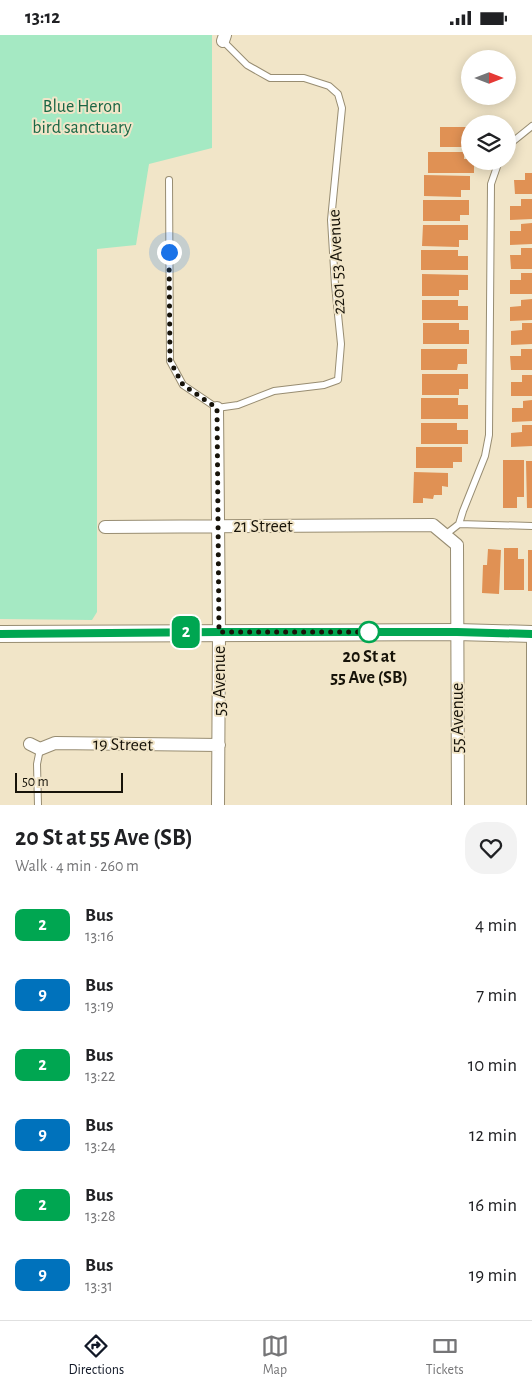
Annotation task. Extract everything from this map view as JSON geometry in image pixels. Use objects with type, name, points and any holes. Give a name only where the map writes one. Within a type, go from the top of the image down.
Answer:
[{"type":"street","name":"53 Avenue","points":[[217,408],[218,805]]},
{"type":"street","name":"21 Street","points":[[106,527],[433,525],[445,535]]},
{"type":"street","name":"55 Avenue","points":[[445,535],[456,545],[458,805]]},
{"type":"street","points":[[0,634],[219,632],[457,632],[531,634]]},
{"type":"street","name":"19 Street","points":[[35,746],[55,743],[218,745]]},
{"type":"lane","name":"2201 53 Avenue","points":[[217,408],[238,405],[274,391],[324,385],[338,380],[341,343],[331,220],[342,108],[338,94],[329,86],[304,78],[270,78],[247,65],[224,38]]},
{"type":"lane","points":[[516,139],[532,126]]},
{"type":"lane","points":[[445,535],[459,524],[462,511],[485,456],[490,435],[491,184],[496,170]]},
{"type":"lane","points":[[169,179],[170,361],[183,385],[217,408]]},
{"type":"lane","points":[[459,524],[475,526],[532,526]]},
{"type":"lane","points":[[530,805],[531,634]]},
{"type":"lane","points":[[35,746],[38,764],[38,805]]},
{"type":"green space","name":"Blue Heron bird sanctuary","points":[[0,35],[212,35],[212,148],[149,164],[136,245],[97,249],[97,612],[92,620],[0,619]]},
{"type":"building","points":[[440,127],[461,127],[461,147],[440,147]]},
{"type":"building","points":[[428,152],[461,152],[461,170],[474,170],[474,173],[428,173]]},
{"type":"building","points":[[525,173],[532,173],[532,194],[515,194],[514,180],[525,180]]},
{"type":"building","points":[[424,175],[470,176],[470,190],[461,190],[461,197],[424,196]]},
{"type":"building","points":[[521,199],[532,199],[532,219],[510,220],[510,206],[521,206]]},
{"type":"building","points":[[423,200],[469,200],[469,215],[460,215],[460,221],[423,221]]},
{"type":"building","points":[[532,223],[532,244],[510,245],[510,231],[521,231],[521,224]]},
{"type":"building","points":[[423,225],[468,225],[468,240],[459,240],[459,247],[422,246]]},
{"type":"building","points":[[521,248],[532,248],[532,269],[511,269],[510,255],[521,255]]},
{"type":"building","points":[[421,250],[458,250],[458,256],[468,256],[468,270],[421,270]]},
{"type":"building","points":[[521,273],[532,273],[532,294],[510,294],[510,280],[521,280]]},
{"type":"building","points":[[422,274],[468,275],[468,290],[459,290],[459,296],[422,296]]},
{"type":"building","points":[[532,299],[532,320],[510,321],[510,307],[521,306],[521,300]]},
{"type":"building","points":[[422,300],[458,300],[458,306],[468,306],[468,320],[422,320]]},
{"type":"building","points":[[423,323],[459,323],[459,330],[469,330],[469,344],[423,344]]},
{"type":"building","points":[[522,323],[532,323],[532,344],[511,345],[511,331],[522,330]]},
{"type":"building","points":[[421,349],[467,349],[467,364],[458,364],[457,370],[421,370]]},
{"type":"building","points":[[521,349],[532,349],[532,370],[511,370],[510,356],[521,356]]},
{"type":"building","points":[[422,374],[468,374],[468,389],[459,389],[459,395],[422,395]]},
{"type":"building","points":[[522,375],[532,375],[532,396],[511,396],[511,382],[522,382]]},
{"type":"building","points":[[421,398],[458,398],[458,405],[468,405],[468,419],[421,419]]},
{"type":"building","points":[[532,400],[532,421],[512,422],[512,408],[523,408],[523,401]]},
{"type":"building","points":[[421,423],[457,423],[457,430],[468,430],[468,444],[421,444]]},
{"type":"building","points":[[522,425],[532,425],[532,446],[511,447],[511,433],[522,432]]},
{"type":"building","points":[[416,447],[462,447],[462,462],[453,462],[453,468],[416,468]]},
{"type":"building","points":[[503,460],[524,460],[524,497],[517,497],[517,508],[503,508]]},
{"type":"building","points":[[526,461],[532,461],[532,508],[527,508]]},
{"type":"building","points":[[414,472],[448,473],[448,487],[442,486],[442,495],[434,495],[433,499],[423,498],[423,503],[413,503]]},
{"type":"building","points":[[504,548],[518,548],[518,559],[524,559],[524,590],[504,590]]},
{"type":"building","points":[[488,549],[501,550],[499,594],[482,593],[483,565],[487,565]]},
{"type":"building","points":[[528,550],[532,550],[532,591],[528,591]]},
{"type":"bus line","name":"2","points":[[0,634],[219,632],[457,632],[532,634]]},
{"type":"place","name":"20 St at 55 Ave (SB)","points":[[369,632]]},
{"type":"route","points":[[169,252],[170,361],[183,385],[217,408],[219,632],[369,632]]}]
